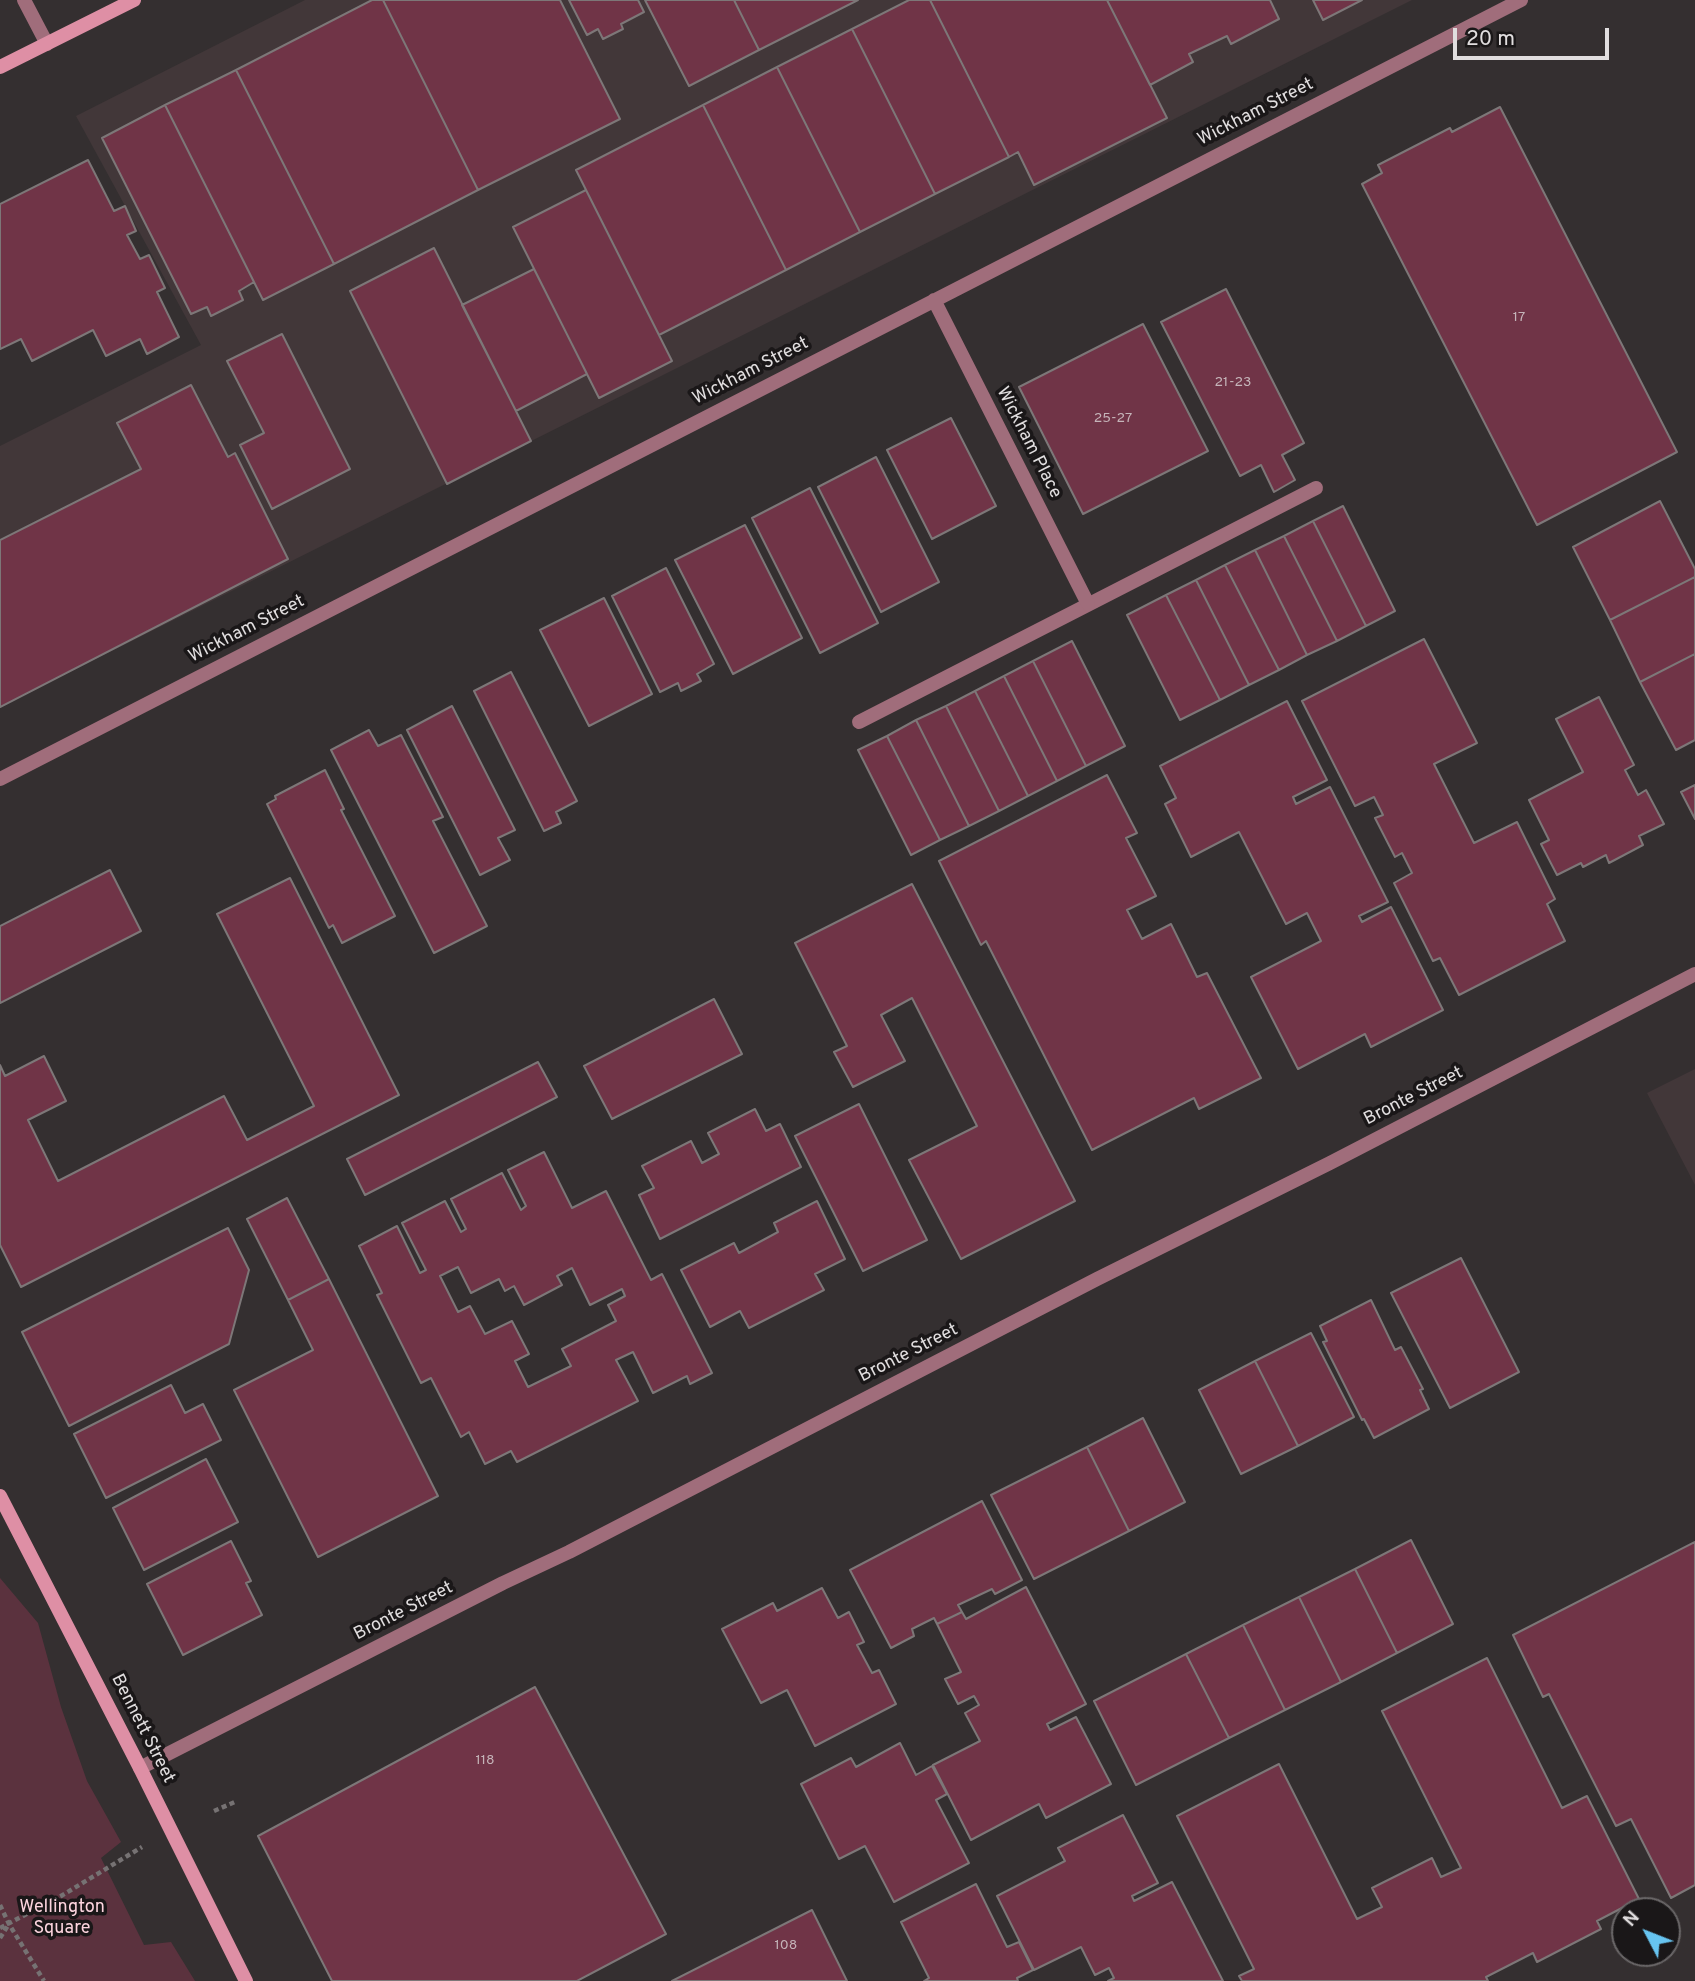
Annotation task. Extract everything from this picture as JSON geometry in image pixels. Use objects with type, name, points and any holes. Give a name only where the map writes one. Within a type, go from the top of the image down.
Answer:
[{"type":"main road","points":[[0,67],[134,0]]},
{"type":"main road","name":"Bennett Street","points":[[0,1496],[246,1981]]},
{"type":"street","points":[[24,0],[47,44]]},
{"type":"street","name":"Wickham Street","points":[[0,779],[1521,0]]},
{"type":"street","name":"Wickham Place","points":[[934,300],[1088,604]]},
{"type":"street","points":[[859,722],[1316,488]]},
{"type":"street","name":"Bronte Street","points":[[140,1768],[569,1552],[1695,974]]},
{"type":"path","points":[[214,1811],[237,1801]]},
{"type":"path","points":[[0,1928],[61,1896],[143,1847]]},
{"type":"path","points":[[0,1905],[44,1981]]},
{"type":"path","points":[[0,1938],[9,1924]]},
{"type":"shaded area","points":[[305,0],[1412,0],[0,707],[0,446],[201,345],[76,116]]},
{"type":"shaded area","points":[[1695,1069],[1695,1185],[1647,1093]]},
{"type":"green space","name":"Wellington Square","points":[[0,1578],[38,1623],[61,1707],[87,1781],[121,1842],[101,1858],[144,1945],[171,1942],[195,1981],[0,1981]]},
{"type":"building","points":[[372,0],[383,0],[478,190],[334,264],[236,70]]},
{"type":"building","points":[[383,0],[560,0],[620,119],[478,190]]},
{"type":"building","points":[[569,0],[638,0],[644,12],[621,24],[623,29],[603,39],[598,29],[587,35]]},
{"type":"building","points":[[645,0],[734,0],[759,50],[689,86]]},
{"type":"building","points":[[734,0],[858,0],[759,50]]},
{"type":"building","points":[[909,0],[930,0],[1009,157],[935,194],[852,29]]},
{"type":"building","points":[[930,0],[1107,0],[1167,118],[1034,185],[1018,152],[1009,157]]},
{"type":"building","points":[[1107,0],[1270,0],[1279,19],[1231,44],[1227,36],[1189,54],[1193,62],[1150,85]]},
{"type":"building","points":[[1313,0],[1362,0],[1323,20]]},
{"type":"building","points":[[852,29],[935,194],[860,232],[777,67]]},
{"type":"building","points":[[777,67],[860,232],[786,270],[703,105]]},
{"type":"building","points":[[236,70],[334,264],[263,300],[165,105]]},
{"type":"building","points":[[165,105],[254,282],[239,291],[243,300],[211,316],[207,307],[191,314],[102,138]]},
{"type":"building","points":[[703,105],[786,270],[659,335],[576,170]]},
{"type":"building","points":[[1500,107],[1677,452],[1537,525],[1362,184],[1382,173],[1378,165],[1450,128],[1452,132]]},
{"type":"building","points":[[88,160],[114,211],[125,206],[136,231],[127,235],[140,259],[149,255],[165,288],[157,292],[179,337],[147,354],[140,339],[106,356],[93,330],[32,361],[21,339],[0,349],[0,204]]},
{"type":"building","points":[[586,190],[672,361],[599,398],[513,227]]},
{"type":"building","points":[[434,248],[531,441],[447,484],[350,291]]},
{"type":"building","points":[[534,269],[587,374],[516,411],[462,305]]},
{"type":"building","points":[[1226,289],[1304,443],[1282,455],[1295,480],[1274,492],[1261,465],[1240,476],[1161,322]]},
{"type":"building","points":[[1143,324],[1208,451],[1083,514],[1019,387]]},
{"type":"building","points":[[282,334],[350,469],[272,509],[240,445],[264,433],[227,361]]},
{"type":"building","points":[[191,385],[228,457],[235,453],[288,559],[0,707],[0,540],[141,469],[117,423]]},
{"type":"building","points":[[951,418],[996,506],[932,539],[887,450]]},
{"type":"building","points":[[876,457],[939,582],[881,612],[818,487]]},
{"type":"building","points":[[810,488],[878,623],[820,653],[752,518]]},
{"type":"building","points":[[1660,501],[1695,569],[1695,577],[1610,620],[1573,547]]},
{"type":"building","points":[[1343,506],[1395,611],[1366,626],[1313,521]]},
{"type":"building","points":[[1313,521],[1366,626],[1337,641],[1284,536]]},
{"type":"building","points":[[745,525],[802,638],[733,674],[675,560]]},
{"type":"building","points":[[1284,536],[1337,641],[1307,655],[1255,550]]},
{"type":"building","points":[[1255,550],[1307,655],[1279,670],[1225,565]]},
{"type":"building","points":[[1225,565],[1279,670],[1249,685],[1196,580]]},
{"type":"building","points":[[666,568],[714,664],[697,674],[701,681],[681,691],[678,683],[660,692],[612,596]]},
{"type":"building","points":[[1695,577],[1695,654],[1640,682],[1610,620]]},
{"type":"building","points":[[1196,580],[1249,685],[1220,700],[1166,595]]},
{"type":"building","points":[[1166,595],[1220,700],[1180,720],[1127,615]]},
{"type":"building","points":[[604,598],[652,694],[589,726],[540,630]]},
{"type":"building","points":[[1424,639],[1477,743],[1434,764],[1474,843],[1517,822],[1555,899],[1547,904],[1565,941],[1459,995],[1440,958],[1433,961],[1394,883],[1412,873],[1402,853],[1395,857],[1375,818],[1383,815],[1374,797],[1355,806],[1302,701]]},
{"type":"building","points":[[1072,641],[1125,746],[1086,766],[1033,661]]},
{"type":"building","points":[[1695,654],[1695,740],[1676,750],[1640,682]]},
{"type":"building","points":[[1033,661],[1086,766],[1057,781],[1004,676]]},
{"type":"building","points":[[511,672],[577,801],[556,812],[561,823],[544,831],[474,691]]},
{"type":"building","points":[[1004,676],[1057,781],[1028,796],[975,691]]},
{"type":"building","points":[[975,691],[1028,796],[999,811],[946,706]]},
{"type":"building","points":[[1599,697],[1634,765],[1625,770],[1638,795],[1646,790],[1664,824],[1639,836],[1643,845],[1609,863],[1606,855],[1583,867],[1581,863],[1557,875],[1541,844],[1549,840],[1529,800],[1583,772],[1556,719]]},
{"type":"building","points":[[1287,701],[1327,780],[1293,797],[1296,804],[1330,787],[1388,902],[1359,916],[1362,922],[1391,907],[1443,1010],[1371,1047],[1365,1034],[1298,1069],[1251,977],[1321,941],[1307,913],[1286,924],[1239,832],[1191,857],[1165,804],[1176,798],[1160,766]]},
{"type":"building","points":[[452,706],[515,830],[498,838],[510,860],[480,875],[407,730]]},
{"type":"building","points":[[946,706],[999,811],[969,826],[916,720]]},
{"type":"building","points":[[916,720],[969,826],[940,840],[887,736]]},
{"type":"building","points":[[369,730],[378,746],[401,735],[443,817],[433,821],[487,926],[434,953],[331,750]]},
{"type":"building","points":[[887,736],[940,840],[911,855],[858,750]]},
{"type":"building","points":[[325,770],[344,809],[341,810],[395,916],[342,943],[333,925],[329,928],[267,804],[276,799],[275,796]]},
{"type":"building","points":[[1107,775],[1137,833],[1126,838],[1156,896],[1127,910],[1142,939],[1171,924],[1197,977],[1207,973],[1261,1078],[1199,1109],[1194,1098],[1092,1150],[986,941],[981,945],[939,861]]},
{"type":"building","points":[[1695,785],[1695,819],[1681,792]]},
{"type":"building","points":[[110,870],[141,931],[0,1003],[0,926]]},
{"type":"building","points":[[290,878],[399,1095],[21,1287],[0,1245],[0,1065],[5,1076],[44,1056],[66,1101],[28,1120],[58,1181],[224,1096],[247,1140],[314,1106],[217,914]]},
{"type":"building","points":[[912,884],[1075,1201],[961,1259],[909,1160],[977,1126],[912,998],[881,1015],[905,1061],[853,1087],[834,1052],[847,1046],[795,943]]},
{"type":"building","points":[[714,999],[742,1054],[612,1119],[584,1066]]},
{"type":"building","points":[[538,1062],[557,1097],[365,1195],[347,1159]]},
{"type":"building","points":[[859,1104],[927,1240],[863,1271],[795,1136]]},
{"type":"building","points":[[755,1109],[766,1131],[780,1124],[801,1167],[660,1239],[639,1195],[654,1188],[642,1166],[691,1141],[702,1163],[719,1154],[708,1133]]},
{"type":"building","points":[[544,1152],[572,1208],[606,1191],[651,1280],[662,1274],[712,1373],[690,1384],[687,1376],[653,1393],[633,1352],[616,1360],[638,1401],[517,1462],[511,1451],[485,1464],[469,1432],[461,1437],[431,1378],[421,1383],[377,1295],[382,1293],[359,1246],[397,1226],[420,1273],[426,1270],[402,1223],[445,1201],[461,1232],[466,1229],[451,1199],[502,1173],[521,1210],[526,1206],[508,1170]],"holes":[[[458,1267],[471,1293],[499,1279],[505,1291],[514,1286],[524,1305],[562,1285],[557,1276],[572,1268],[590,1305],[622,1289],[625,1296],[608,1305],[616,1321],[562,1349],[571,1366],[528,1387],[515,1361],[529,1354],[512,1321],[485,1334],[470,1306],[458,1312],[440,1276]]]},
{"type":"building","points":[[287,1198],[329,1279],[288,1300],[247,1219]]},
{"type":"building","points":[[817,1201],[845,1259],[815,1274],[824,1290],[749,1328],[740,1311],[710,1327],[681,1270],[734,1243],[739,1253],[778,1232],[774,1223]]},
{"type":"building","points":[[228,1228],[249,1270],[229,1344],[69,1426],[22,1332]]},
{"type":"building","points":[[1461,1258],[1519,1372],[1450,1408],[1391,1293]]},
{"type":"building","points":[[329,1279],[438,1496],[318,1557],[234,1390],[313,1350],[288,1300]]},
{"type":"building","points":[[1371,1300],[1395,1350],[1401,1347],[1423,1389],[1420,1390],[1429,1409],[1374,1438],[1364,1419],[1362,1420],[1323,1342],[1327,1341],[1320,1326]]},
{"type":"building","points":[[1311,1333],[1354,1417],[1298,1446],[1255,1361]]},
{"type":"building","points":[[1255,1361],[1298,1446],[1241,1474],[1199,1390]]},
{"type":"building","points":[[171,1385],[185,1413],[203,1404],[221,1440],[106,1498],[74,1434]]},
{"type":"building","points":[[1143,1418],[1185,1502],[1129,1531],[1087,1447]]},
{"type":"building","points":[[1087,1447],[1129,1531],[1034,1579],[991,1495]]},
{"type":"building","points":[[206,1459],[238,1522],[144,1570],[113,1508]]},
{"type":"building","points":[[982,1501],[1022,1580],[995,1594],[992,1589],[958,1605],[962,1612],[937,1624],[934,1618],[912,1629],[914,1636],[891,1648],[850,1570]]},
{"type":"building","points":[[1411,1540],[1453,1624],[1397,1653],[1355,1569]]},
{"type":"building","points":[[231,1541],[251,1581],[246,1583],[262,1615],[183,1655],[147,1584]]},
{"type":"building","points":[[1695,1542],[1695,1885],[1670,1897],[1631,1819],[1616,1826],[1549,1694],[1543,1697],[1513,1635]]},
{"type":"building","points":[[1355,1569],[1397,1653],[1341,1682],[1299,1597]]},
{"type":"building","points":[[1026,1587],[1086,1704],[1047,1724],[1050,1730],[1076,1717],[1111,1784],[1046,1818],[1039,1804],[971,1840],[933,1765],[980,1741],[965,1713],[979,1705],[974,1696],[958,1704],[945,1679],[961,1672],[937,1624],[962,1612],[966,1619]]},
{"type":"building","points":[[822,1588],[838,1618],[849,1612],[864,1642],[857,1645],[872,1673],[879,1670],[896,1704],[815,1746],[787,1690],[761,1703],[722,1629],[773,1603],[777,1611]]},
{"type":"building","points":[[1299,1597],[1341,1682],[1285,1710],[1243,1625]]},
{"type":"building","points":[[1243,1625],[1285,1710],[1229,1738],[1186,1654]]},
{"type":"building","points":[[1186,1654],[1229,1738],[1136,1785],[1094,1701]]},
{"type":"building","points":[[1487,1658],[1562,1808],[1587,1796],[1638,1897],[1611,1897],[1611,1914],[1597,1921],[1601,1929],[1537,1962],[1533,1953],[1486,1977],[1488,1981],[1242,1981],[1239,1976],[1254,1969],[1177,1816],[1279,1764],[1357,1919],[1382,1907],[1372,1888],[1432,1858],[1441,1877],[1461,1868],[1382,1711]]},
{"type":"building","points":[[535,1687],[666,1934],[577,1981],[332,1981],[258,1836]]},
{"type":"building","points":[[900,1743],[916,1775],[932,1766],[947,1794],[936,1800],[969,1863],[894,1902],[865,1846],[839,1859],[801,1784],[851,1758],[856,1767]]},
{"type":"building","points":[[1123,1815],[1158,1883],[1132,1896],[1134,1901],[1172,1882],[1223,1981],[1108,1981],[1114,1978],[1109,1968],[1095,1975],[1081,1947],[1034,1970],[997,1896],[1065,1861],[1058,1848]]},
{"type":"building","points":[[976,1884],[1007,1947],[1019,1942],[1033,1970],[1017,1978],[1018,1981],[924,1981],[929,1978],[901,1922]]},
{"type":"building","points":[[812,1910],[847,1981],[672,1981]]}]
